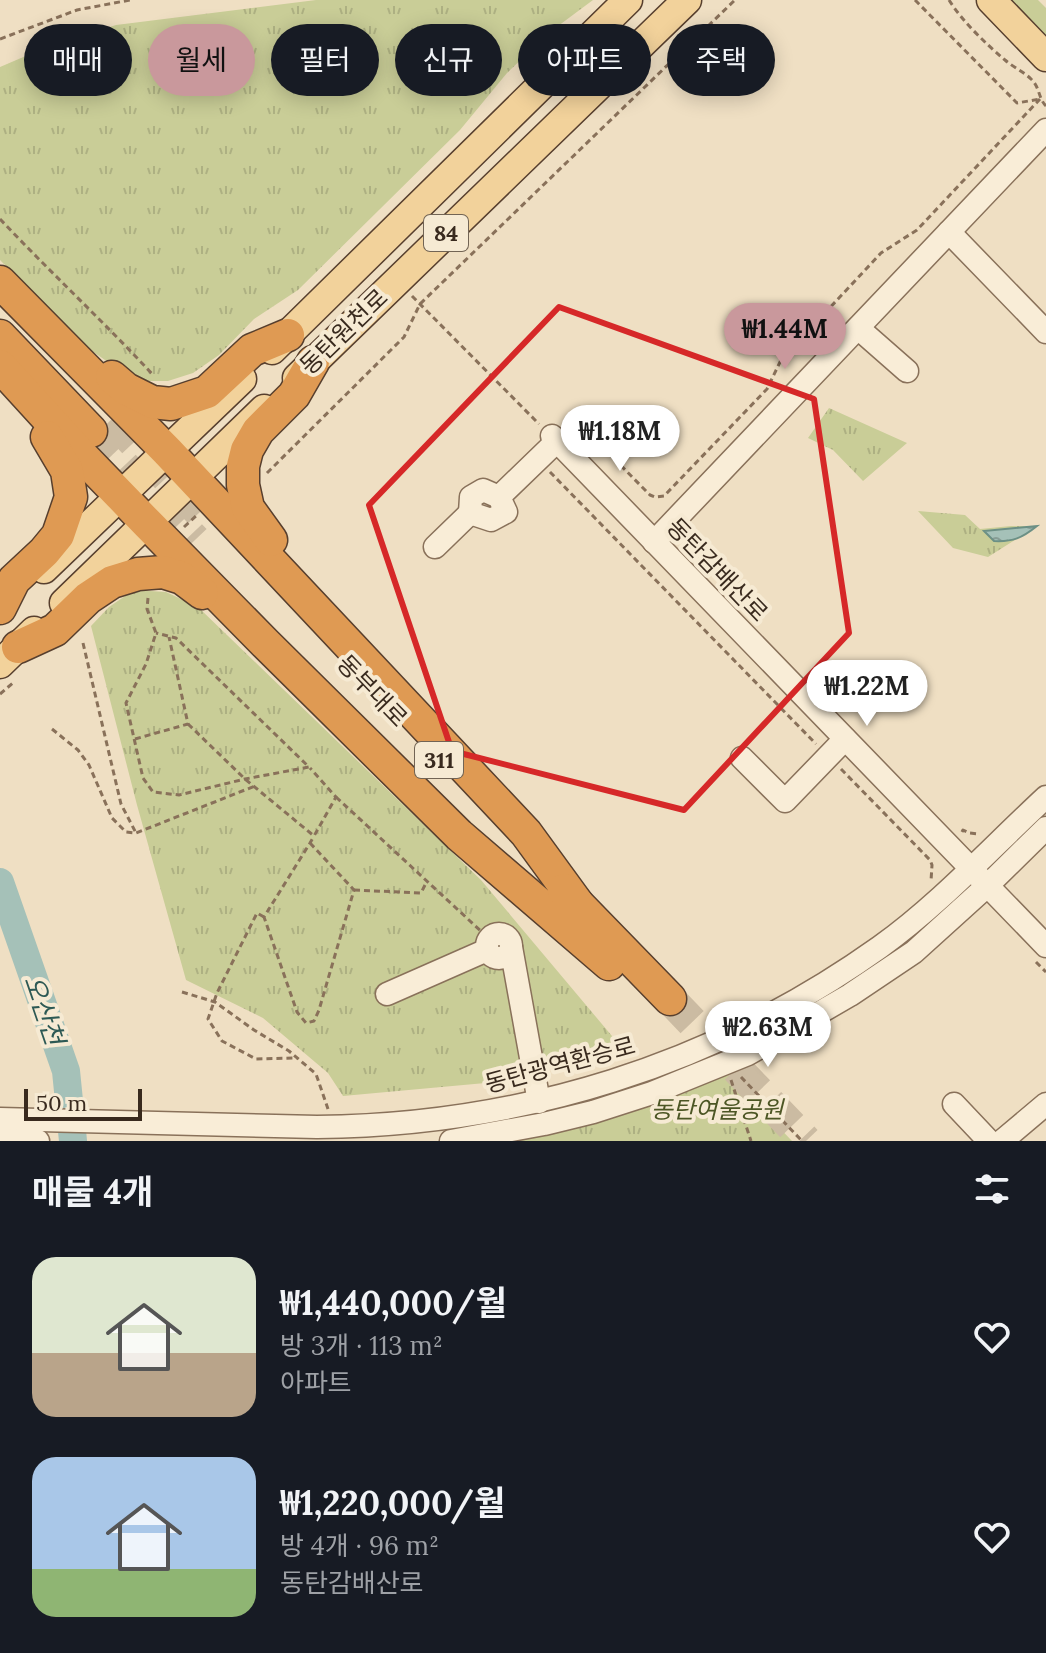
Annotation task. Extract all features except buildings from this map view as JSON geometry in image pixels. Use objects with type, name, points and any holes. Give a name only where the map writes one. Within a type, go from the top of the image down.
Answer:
[{"type":"highway","points":[[0,282],[167,451],[187,517],[265,643]]},
{"type":"highway","points":[[0,305],[101,425],[0,336]]},
{"type":"highway","points":[[76,358],[99,365],[126,389],[152,402],[171,404],[207,392],[252,350],[288,335]]},
{"type":"highway","points":[[310,605],[281,554],[248,508],[243,466],[247,450],[258,431],[294,395],[313,362]]},
{"type":"highway","points":[[0,366],[120,495],[187,517],[310,605],[526,833],[577,903]]},
{"type":"highway","points":[[0,609],[14,580],[58,535],[71,497],[67,471],[39,423],[35,404]]},
{"type":"highway","name":"동부대로","points":[[187,517],[577,903],[662,1004],[609,964],[187,517]]},
{"type":"highway","points":[[9,656],[55,630],[88,598],[112,582],[152,572],[182,578],[265,643],[459,835],[609,964]]},
{"type":"main road","name":"동탄원천로","points":[[0,609],[288,335],[628,0]]},
{"type":"main road","name":"동탄원천로","points":[[9,656],[187,517],[313,362],[687,0]]},
{"type":"main road","points":[[991,0],[1046,57]]},
{"type":"street","points":[[654,542],[1046,130]]},
{"type":"street","points":[[949,232],[1046,332]]},
{"type":"street","points":[[858,328],[907,371]]},
{"type":"street","points":[[435,547],[470,513],[471,497],[483,490],[499,497],[554,439]]},
{"type":"street","name":"동탄감배산로","points":[[554,439],[1046,946]]},
{"type":"street","points":[[742,758],[785,801],[845,739]]},
{"type":"street","name":"동탄광역환승로","points":[[0,1119],[328,1127],[418,1122],[479,1114],[576,1093],[641,1072],[720,1039],[839,974],[880,947],[928,908],[1046,797]]},
{"type":"street","name":"동탄광역환승로","points":[[451,1141],[593,1112],[652,1093],[748,1054],[850,995],[914,952],[1046,828]]},
{"type":"street","points":[[387,994],[488,944],[492,956],[500,958],[507,955],[511,947],[539,1102]]},
{"type":"street","points":[[954,1104],[989,1141]]},
{"type":"street","points":[[1002,1141],[1046,1104]]},
{"type":"street","points":[[0,1140],[38,1141]]},
{"type":"path","points":[[0,39],[77,10],[130,0]]},
{"type":"path","points":[[268,472],[404,337],[420,304],[735,0]]},
{"type":"path","points":[[915,0],[1017,103],[1040,99]]},
{"type":"path","points":[[949,0],[957,13],[1006,61],[1031,78],[1046,106]]},
{"type":"path","points":[[406,291],[554,439],[572,416],[650,495],[664,496],[767,389],[781,360],[881,253],[917,230],[1040,99]]},
{"type":"path","points":[[0,219],[154,375]]},
{"type":"path","points":[[544,466],[820,747]]},
{"type":"path","points":[[148,595],[147,609],[156,633],[146,664],[126,703],[143,778],[153,792],[179,795],[309,767]]},
{"type":"path","points":[[156,633],[176,638],[488,944]]},
{"type":"path","points":[[169,637],[188,724],[245,779],[314,836]]},
{"type":"path","points":[[83,643],[121,804],[136,833]]},
{"type":"path","points":[[135,739],[188,724]]},
{"type":"path","points":[[52,729],[78,750],[89,765],[112,818],[126,832],[136,833],[255,786]]},
{"type":"path","points":[[842,770],[930,860],[931,881]]},
{"type":"path","points":[[264,917],[336,797]]},
{"type":"path","points":[[310,843],[354,890],[421,893],[427,881]]},
{"type":"path","points":[[297,1058],[256,1059],[222,1041],[208,1019],[217,993],[257,913],[264,917],[297,1012],[306,1023],[314,1021],[354,890]]},
{"type":"path","points":[[182,992],[215,1002],[316,1074],[328,1109],[328,1127]]},
{"type":"path","points":[[736,1072],[802,1141]]},
{"type":"path","points":[[729,1075],[751,1141]]},
{"type":"highlighted area","points":[[559,307],[814,399],[849,633],[684,810],[452,751],[369,505]]},
{"type":"green space","points":[[316,0],[593,0],[561,24],[518,24],[518,63],[502,79],[502,24],[395,24],[395,96],[488,96],[460,130],[298,290],[254,319],[219,355],[193,373],[168,381],[135,381],[82,344],[0,260],[0,67],[24,57],[24,96],[132,96],[132,24],[124,24]]},
{"type":"green space","points":[[1001,0],[1038,0],[1046,8],[1046,46]]},
{"type":"green space","points":[[829,408],[907,443],[863,481],[833,450],[808,438]]},
{"type":"green space","points":[[918,511],[965,515],[980,529],[1037,526],[988,557],[953,548]]},
{"type":"green space","points":[[134,590],[166,592],[198,607],[481,880],[617,1042],[517,1080],[343,1096],[328,1073],[263,1018],[186,980],[91,626],[109,607]]},
{"type":"green space","name":"동탄여울공원","points":[[729,1075],[792,1141],[503,1141]]},
{"type":"water","points":[[1037,526],[1007,541],[994,541],[984,531]]},
{"type":"waterway","name":"오산천","points":[[0,882],[66,1071],[73,1141]]},
{"type":"tunnel","points":[[112,419],[208,521]]},
{"type":"tunnel","points":[[91,431],[195,540]]},
{"type":"tunnel","points":[[670,999],[806,1141]]}]
